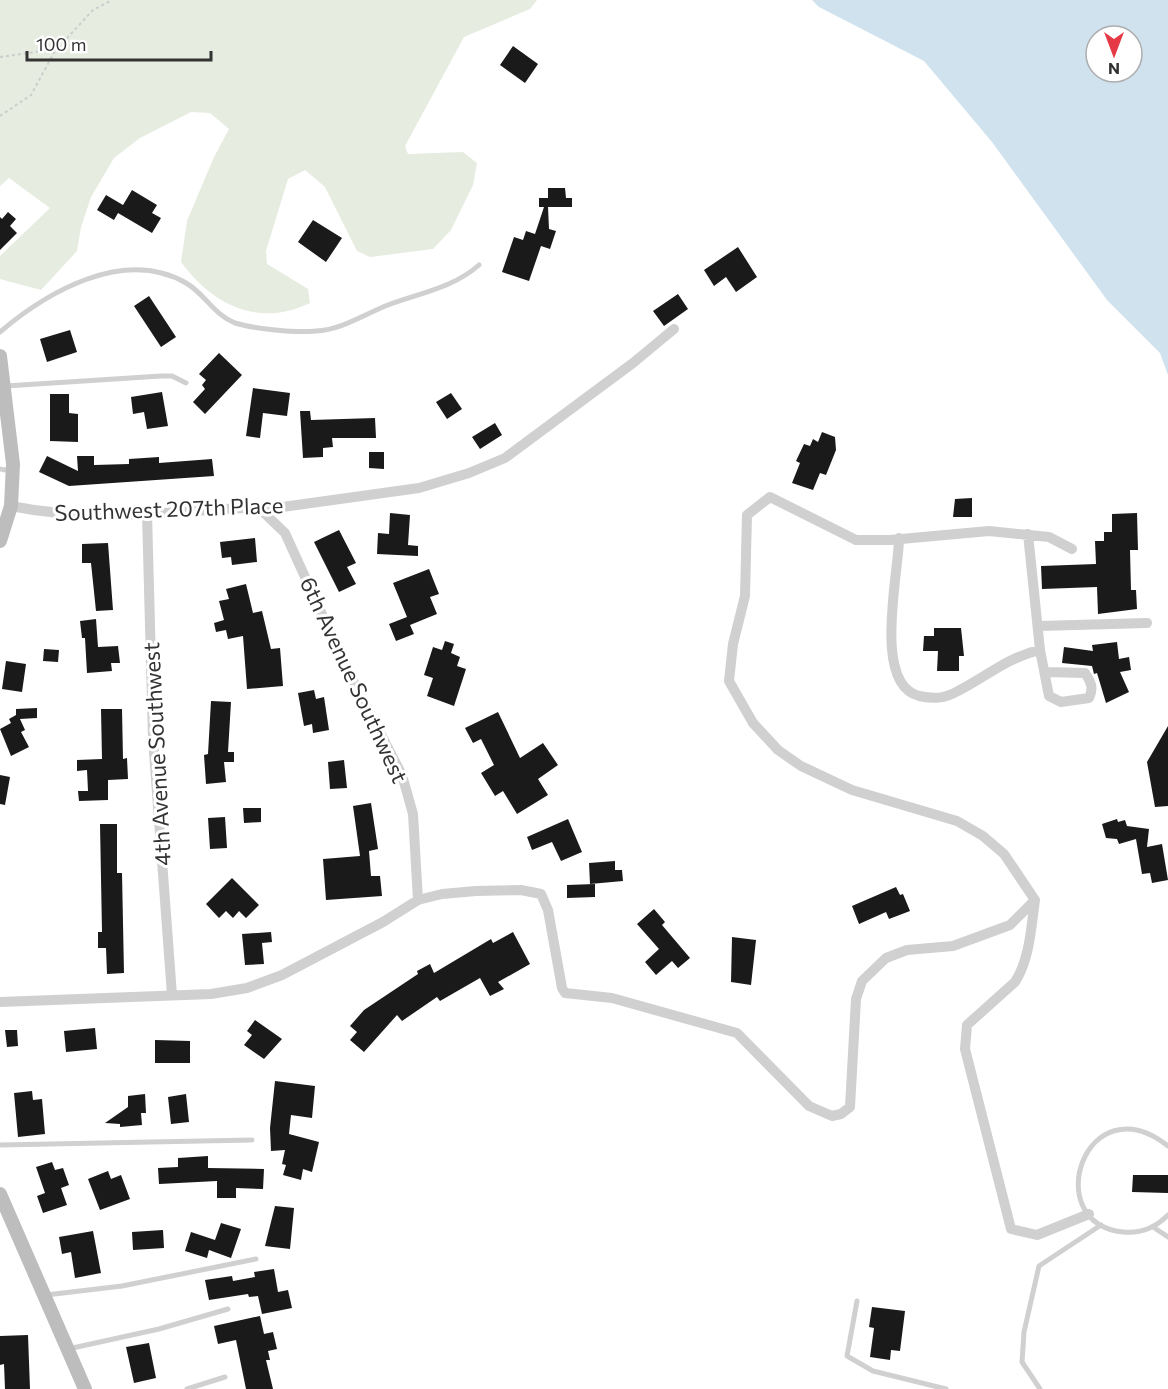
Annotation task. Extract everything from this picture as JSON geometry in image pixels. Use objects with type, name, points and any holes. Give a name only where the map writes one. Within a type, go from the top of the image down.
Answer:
[{"type":"street","name":"Southwest 207th Place","points":[[12,506],[47,513],[87,516],[244,508],[261,510],[419,488],[469,473],[505,458],[633,363],[674,329]]},
{"type":"street","points":[[0,356],[7,470],[12,506],[0,541]]},
{"type":"street","points":[[1072,549],[1049,537],[989,531],[856,540],[770,497],[747,515],[745,596],[733,644],[729,681],[753,723],[778,750],[801,766],[852,790],[957,821],[1004,854],[1035,900],[1029,943],[1021,973],[967,1026],[965,1048],[1011,1229],[1037,1235],[1089,1215]]},
{"type":"street","name":"6th Avenue Southwest","points":[[261,510],[285,533],[346,667],[402,775],[413,814],[418,900]]},
{"type":"street","name":"4th Avenue Southwest","points":[[147,513],[153,739],[172,995]]},
{"type":"street","points":[[1028,534],[1040,650],[1049,696],[1061,702],[1082,701],[1089,698],[1092,691],[1091,683],[1085,673],[1045,672]]},
{"type":"street","points":[[899,538],[891,607],[893,664],[902,687],[911,694],[938,699],[958,691],[1006,661],[1040,650]]},
{"type":"street","points":[[1039,626],[1147,623]]},
{"type":"street","points":[[0,1002],[211,994],[238,989],[282,975],[383,922],[418,900],[442,894],[521,890],[541,894],[548,910],[562,988],[565,993],[612,998],[737,1033],[809,1106],[832,1116],[841,1114],[850,1107],[856,999],[862,981],[886,958],[907,950],[953,946],[1002,929],[1010,925],[1035,900]]},
{"type":"street","points":[[0,1194],[4,1212],[44,1295],[85,1389]]},
{"type":"lane","points":[[0,332],[43,300],[88,279],[117,269],[153,272],[186,283],[212,308],[234,322],[317,332],[347,323],[389,305],[465,278],[479,265]]},
{"type":"lane","points":[[3,386],[161,375],[171,376],[186,383]]},
{"type":"lane","points":[[1168,1146],[1154,1135],[1137,1130],[1119,1130],[1095,1142],[1080,1164],[1077,1181],[1080,1199],[1089,1215],[1101,1225],[1115,1231],[1131,1233],[1153,1227],[1168,1215]]},
{"type":"lane","points":[[0,1145],[252,1140]]},
{"type":"lane","points":[[1040,1389],[1022,1362],[1023,1332],[1039,1266],[1101,1225]]},
{"type":"lane","points":[[1153,1227],[1168,1237]]},
{"type":"lane","points":[[44,1295],[122,1286],[256,1259]]},
{"type":"lane","points":[[857,1301],[848,1356],[873,1371],[946,1389]]},
{"type":"lane","points":[[68,1348],[159,1329],[228,1309]]},
{"type":"lane","points":[[187,1389],[225,1377]]},
{"type":"path","points":[[0,116],[31,95],[57,49],[93,10],[111,0]]},
{"type":"path","points":[[0,57],[57,49]]},
{"type":"shaded area","points":[[0,0],[537,0],[530,9],[464,37],[405,146],[408,154],[463,152],[477,163],[473,185],[451,230],[433,249],[370,257],[357,251],[325,187],[305,170],[288,179],[266,251],[267,264],[308,289],[310,303],[291,310],[272,313],[238,308],[222,300],[207,290],[181,262],[187,221],[214,157],[229,129],[210,113],[191,112],[140,138],[114,158],[91,197],[81,227],[77,251],[41,290],[0,279],[0,256],[50,208],[9,178],[0,186]]},
{"type":"water","points":[[812,0],[1168,0],[1168,375],[1160,353],[1107,300],[992,142],[924,61],[819,7]]},
{"type":"building","points":[[513,46],[538,64],[525,83],[500,65]]},
{"type":"building","points":[[548,188],[565,188],[566,198],[572,198],[572,207],[548,207],[549,229],[556,231],[550,249],[541,246],[529,281],[502,272],[514,237],[523,240],[526,231],[535,234],[544,207],[539,207],[539,198],[548,198]]},
{"type":"building","points":[[132,190],[157,205],[152,213],[161,218],[152,233],[118,213],[114,220],[97,210],[106,195],[123,205]]},
{"type":"building","points":[[8,212],[16,219],[10,226],[17,233],[0,250],[0,217],[2,219]]},
{"type":"building","points":[[313,220],[342,238],[326,262],[298,242]]},
{"type":"building","points":[[738,247],[757,277],[736,292],[726,277],[714,286],[704,270]]},
{"type":"building","points":[[678,294],[688,309],[664,326],[653,311]]},
{"type":"building","points":[[149,296],[176,337],[161,347],[134,306]]},
{"type":"building","points":[[70,330],[77,352],[47,362],[40,339]]},
{"type":"building","points":[[219,353],[242,375],[205,414],[193,402],[205,389],[202,385],[206,380],[199,374]]},
{"type":"building","points":[[253,388],[290,393],[287,416],[263,413],[260,438],[246,436]]},
{"type":"building","points":[[162,392],[168,426],[147,429],[144,412],[133,414],[131,397]]},
{"type":"building","points":[[451,393],[462,409],[447,419],[436,402]]},
{"type":"building","points":[[50,394],[69,394],[69,413],[78,414],[78,442],[50,441]]},
{"type":"building","points":[[300,411],[310,411],[311,420],[375,418],[376,438],[332,438],[333,447],[323,448],[323,457],[303,458]]},
{"type":"building","points":[[495,423],[502,435],[480,449],[472,437]]},
{"type":"building","points":[[822,432],[835,437],[836,450],[826,475],[820,473],[813,490],[792,483],[800,463],[796,461],[804,444],[810,446],[813,439],[818,442]]},
{"type":"building","points":[[369,452],[384,452],[384,469],[369,468]]},
{"type":"building","points":[[47,456],[78,471],[77,456],[94,456],[94,465],[129,464],[129,459],[159,457],[159,463],[212,459],[214,476],[69,486],[39,472]]},
{"type":"building","points":[[972,498],[972,517],[953,517],[955,499]]},
{"type":"building","points":[[390,513],[410,515],[408,545],[418,546],[418,556],[377,554],[378,533],[389,534]]},
{"type":"building","points":[[1137,513],[1138,550],[1130,550],[1131,590],[1136,590],[1137,609],[1098,614],[1097,587],[1042,589],[1041,566],[1096,564],[1095,541],[1104,541],[1104,532],[1112,532],[1112,514]]},
{"type":"building","points":[[339,530],[356,563],[347,567],[356,584],[339,592],[314,542]]},
{"type":"building","points":[[255,538],[257,562],[232,565],[231,557],[222,558],[220,542]]},
{"type":"building","points":[[108,543],[113,610],[96,611],[91,563],[82,563],[82,544]]},
{"type":"building","points":[[429,569],[439,594],[430,597],[437,614],[410,625],[414,634],[396,641],[389,624],[407,617],[393,583]]},
{"type":"building","points":[[246,584],[253,613],[262,611],[271,649],[280,648],[283,686],[247,689],[243,636],[228,639],[226,630],[216,632],[214,623],[224,620],[219,601],[229,599],[226,589]]},
{"type":"building","points":[[96,619],[98,647],[118,646],[120,663],[111,663],[112,671],[87,673],[85,638],[82,638],[80,621]]},
{"type":"building","points":[[934,628],[961,628],[964,656],[959,656],[959,671],[937,671],[938,651],[923,651],[924,636],[934,636]]},
{"type":"building","points":[[445,641],[454,644],[451,653],[460,657],[457,666],[466,669],[454,706],[427,696],[433,678],[424,675],[433,647],[442,650]]},
{"type":"building","points":[[1117,642],[1119,659],[1129,657],[1131,670],[1120,672],[1129,692],[1106,703],[1097,673],[1094,674],[1092,666],[1062,663],[1064,647],[1093,651],[1092,645]]},
{"type":"building","points":[[44,649],[59,650],[58,662],[43,661]]},
{"type":"building","points":[[6,661],[26,664],[22,692],[2,689]]},
{"type":"building","points":[[314,690],[316,699],[324,697],[329,730],[313,733],[312,724],[304,726],[298,693]]},
{"type":"building","points":[[211,701],[231,702],[228,752],[234,752],[234,762],[224,762],[226,782],[206,784],[204,755],[208,754]]},
{"type":"building","points":[[37,708],[37,718],[20,719],[25,730],[21,732],[29,747],[11,756],[0,729],[11,723],[9,719],[16,715],[16,709]]},
{"type":"building","points":[[101,709],[122,709],[123,759],[127,758],[128,779],[108,780],[108,800],[79,801],[78,791],[88,791],[87,770],[77,771],[77,760],[102,759]]},
{"type":"building","points":[[498,712],[520,758],[543,743],[558,765],[538,779],[548,795],[517,814],[503,791],[495,796],[481,773],[494,765],[481,739],[473,743],[465,728]]},
{"type":"building","points":[[1168,726],[1168,806],[1155,807],[1147,762]]},
{"type":"building","points":[[344,760],[347,788],[330,789],[328,762]]},
{"type":"building","points":[[0,775],[10,777],[5,805],[0,804]]},
{"type":"building","points":[[371,803],[378,849],[369,851],[371,876],[380,876],[382,896],[326,900],[323,859],[360,856],[353,806]]},
{"type":"building","points":[[243,808],[261,808],[261,822],[244,823]]},
{"type":"building","points":[[225,817],[227,848],[210,849],[208,818]]},
{"type":"building","points":[[568,819],[582,852],[561,861],[552,842],[532,850],[527,837]]},
{"type":"building","points":[[1117,819],[1118,822],[1125,820],[1127,826],[1149,829],[1147,847],[1162,844],[1168,880],[1152,883],[1150,873],[1142,874],[1136,839],[1119,844],[1117,839],[1106,838],[1102,824]]},
{"type":"building","points":[[100,824],[117,824],[117,873],[122,873],[124,973],[107,974],[106,948],[98,948],[98,932],[102,932]]},
{"type":"building","points":[[615,861],[615,870],[622,870],[623,881],[590,884],[589,863]]},
{"type":"building","points":[[232,878],[259,905],[246,918],[239,911],[233,918],[226,911],[219,918],[206,904]]},
{"type":"building","points":[[595,884],[595,897],[567,898],[567,885]]},
{"type":"building","points":[[896,887],[900,895],[903,894],[910,911],[889,919],[886,912],[859,924],[852,906]]},
{"type":"building","points":[[654,909],[665,922],[662,925],[690,958],[678,968],[672,961],[656,975],[645,962],[659,949],[637,924]]},
{"type":"building","points":[[271,932],[272,942],[262,943],[264,964],[245,965],[242,934]]},
{"type":"building","points":[[513,932],[530,964],[498,982],[504,989],[490,996],[480,978],[440,1001],[437,997],[402,1021],[397,1015],[364,1052],[350,1040],[357,1032],[350,1026],[364,1010],[418,974],[417,971],[430,964],[434,973],[491,939],[493,943]]},
{"type":"building","points":[[732,937],[756,940],[751,985],[731,982]]},
{"type":"building","points":[[255,1020],[282,1039],[264,1059],[244,1045],[252,1035],[247,1031]]},
{"type":"building","points":[[95,1028],[97,1049],[66,1052],[64,1031]]},
{"type":"building","points":[[5,1030],[17,1030],[18,1046],[7,1047]]},
{"type":"building","points":[[155,1040],[190,1041],[190,1063],[155,1063]]},
{"type":"building","points":[[275,1081],[315,1086],[312,1118],[291,1115],[289,1134],[319,1142],[312,1172],[303,1169],[301,1180],[283,1175],[286,1165],[282,1164],[285,1150],[271,1151],[270,1128]]},
{"type":"building","points":[[32,1091],[33,1100],[42,1099],[45,1134],[18,1137],[14,1093]]},
{"type":"building","points":[[145,1094],[146,1113],[141,1113],[142,1125],[120,1127],[120,1124],[105,1123],[128,1107],[128,1096]]},
{"type":"building","points":[[186,1094],[189,1122],[171,1124],[168,1097]]},
{"type":"building","points":[[208,1156],[208,1168],[264,1169],[263,1189],[236,1188],[236,1198],[217,1198],[217,1181],[159,1184],[158,1168],[178,1167],[178,1158]]},
{"type":"building","points":[[52,1162],[55,1170],[63,1168],[69,1185],[61,1188],[67,1205],[43,1213],[37,1196],[45,1193],[36,1167]]},
{"type":"building","points":[[108,1171],[111,1179],[121,1175],[130,1199],[100,1210],[88,1179]]},
{"type":"building","points":[[1133,1175],[1168,1175],[1168,1193],[1132,1192]]},
{"type":"building","points":[[275,1206],[294,1208],[290,1249],[265,1246]]},
{"type":"building","points":[[221,1223],[241,1229],[231,1258],[209,1250],[207,1258],[185,1251],[191,1232],[215,1240]]},
{"type":"building","points":[[163,1230],[164,1248],[133,1250],[132,1232]]},
{"type":"building","points":[[93,1231],[101,1273],[75,1278],[71,1252],[62,1254],[59,1237]]},
{"type":"building","points":[[274,1269],[278,1292],[288,1290],[292,1308],[262,1314],[258,1296],[249,1297],[248,1294],[209,1300],[205,1280],[232,1276],[233,1281],[255,1277],[254,1272]]},
{"type":"building","points":[[872,1307],[905,1311],[900,1351],[891,1350],[890,1360],[870,1357],[874,1328],[869,1327]]},
{"type":"building","points":[[260,1316],[264,1334],[273,1332],[277,1349],[268,1351],[270,1360],[266,1360],[273,1389],[246,1389],[236,1340],[218,1344],[214,1326]]},
{"type":"building","points":[[28,1335],[30,1389],[5,1389],[4,1364],[0,1365],[0,1336]]},
{"type":"building","points":[[149,1343],[156,1378],[134,1383],[126,1347]]}]
